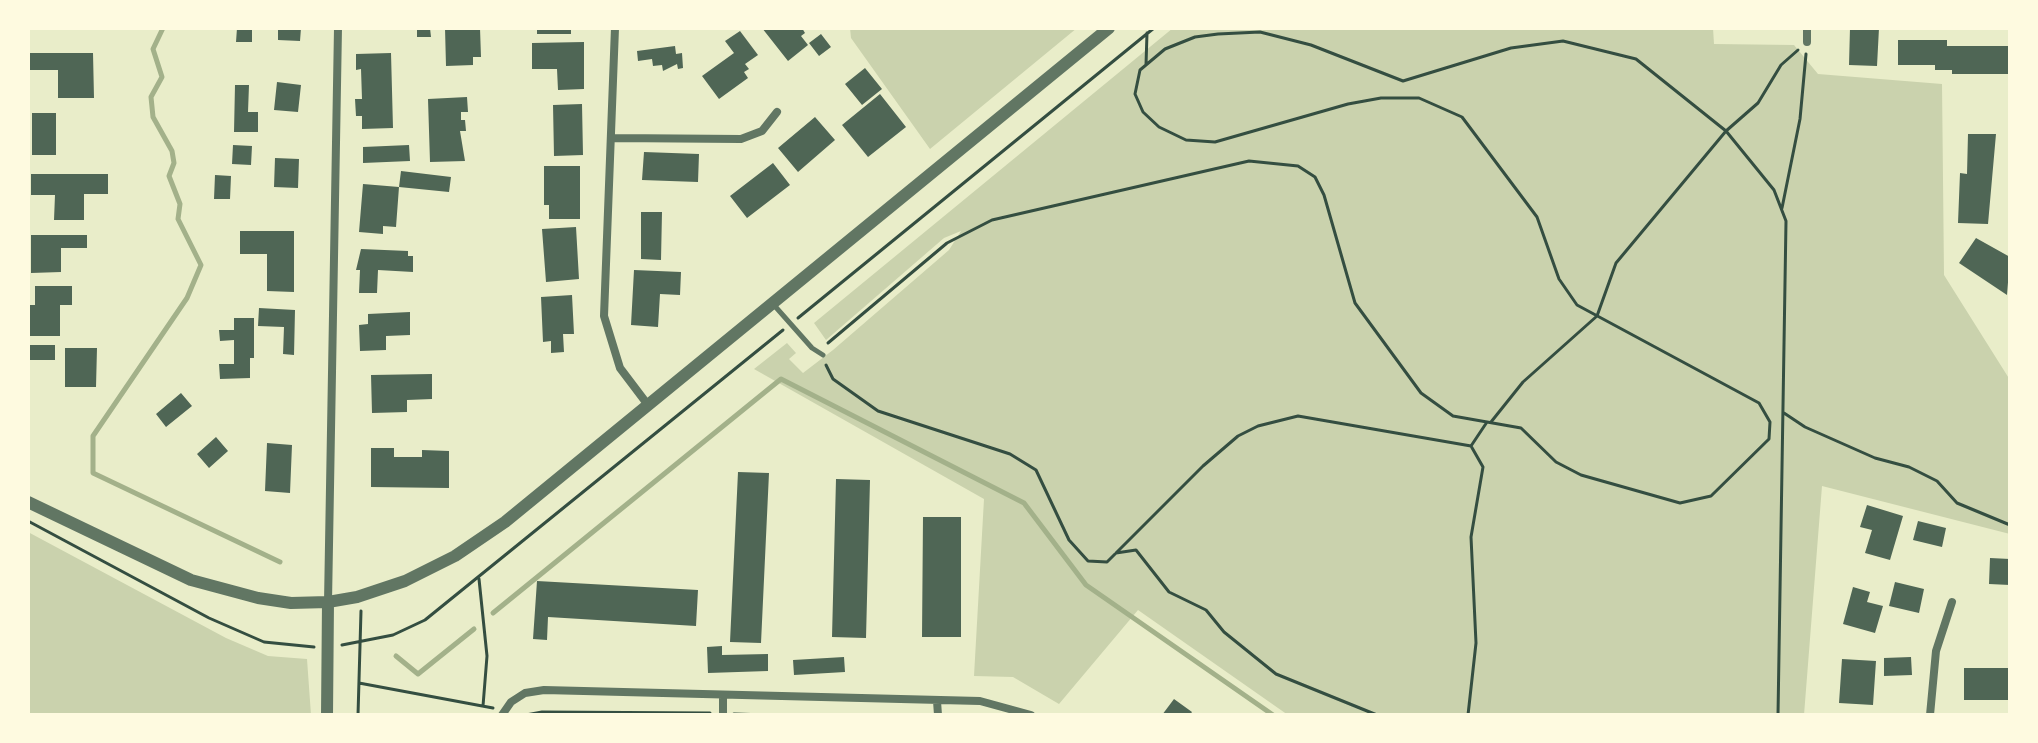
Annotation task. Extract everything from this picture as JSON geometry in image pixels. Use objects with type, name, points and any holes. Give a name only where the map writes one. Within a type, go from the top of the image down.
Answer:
[{"type":"street","points":[[327,715],[338,28]]},
{"type":"street","points":[[615,28],[604,316],[620,368],[648,405]]},
{"type":"street","points":[[28,502],[191,580],[258,598],[291,603],[328,602],[357,597],[405,581],[455,556],[505,522],[1109,28]]},
{"type":"street","points":[[1807,28],[1807,42]]},
{"type":"street","points":[[613,138],[741,139],[762,131],[777,112]]},
{"type":"street","points":[[1930,715],[1936,651],[1952,602]]},
{"type":"street","points":[[502,714],[511,702],[525,693],[544,690],[980,701],[1031,715]]},
{"type":"street","points":[[723,696],[723,714]]},
{"type":"street","points":[[937,701],[938,715]]},
{"type":"lane","points":[[772,303],[823,355]]},
{"type":"path","points":[[28,521],[209,618],[264,642],[328,647],[393,635],[425,620],[479,579],[1154,28]]},
{"type":"path","points":[[1471,446],[1298,416],[1258,426],[1238,436],[1203,466],[1107,562],[1088,561],[1069,540],[1053,499],[1036,470],[1010,454],[878,411],[833,379],[823,355],[825,345],[947,243],[992,220],[1249,161],[1298,166],[1315,177],[1324,195],[1355,303],[1421,393],[1453,416],[1521,428],[1556,462],[1581,475],[1680,503],[1711,496],[1727,484],[1769,439],[1770,422],[1759,403],[1577,305],[1559,279],[1537,217],[1462,117],[1419,98],[1381,98],[1348,104],[1215,142],[1186,140],[1159,127],[1143,112],[1135,94],[1140,70],[1165,49],[1195,37],[1260,32],[1311,45],[1403,81],[1511,48],[1563,41],[1636,59],[1726,131],[1774,190],[1786,221],[1778,715]]},
{"type":"path","points":[[1146,65],[1147,33]]},
{"type":"path","points":[[1471,446],[1523,382],[1597,316],[1616,263],[1726,131],[1758,103],[1781,65],[1807,42]]},
{"type":"path","points":[[1782,210],[1800,119],[1807,42]]},
{"type":"path","points":[[1784,413],[1805,427],[1875,458],[1909,467],[1937,481],[1957,503],[2010,525]]},
{"type":"path","points":[[1770,422],[1783,423]]},
{"type":"path","points":[[1468,715],[1476,643],[1471,537],[1483,467],[1471,446]]},
{"type":"path","points":[[1116,553],[1136,550],[1169,592],[1206,610],[1224,632],[1276,674],[1377,715]]},
{"type":"path","points":[[479,579],[487,656],[483,706]]},
{"type":"path","points":[[358,715],[361,643]]},
{"type":"path","points":[[359,683],[483,706],[502,714]]},
{"type":"path","points":[[526,715],[542,712],[768,715]]},
{"type":"green space","points":[[850,28],[1077,28],[930,149],[851,38]]},
{"type":"green space","points":[[1173,28],[1713,28],[1714,44],[1794,45],[1818,74],[1942,84],[1944,275],[2010,380],[2010,534],[1822,486],[1804,715],[1288,715],[1138,610],[1059,704],[1013,677],[974,676],[984,499],[754,369],[787,343],[796,353],[789,359],[803,373],[833,350],[949,250],[961,231],[944,238],[826,340],[814,323]]},
{"type":"green space","points":[[28,532],[226,638],[268,656],[307,659],[311,715],[29,715]]},
{"type":"building","points":[[237,28],[252,28],[252,42],[236,42]]},
{"type":"building","points":[[278,28],[301,28],[300,41],[278,40]]},
{"type":"building","points":[[417,28],[430,28],[431,37],[417,37]]},
{"type":"building","points":[[445,28],[480,28],[481,57],[473,57],[473,65],[446,66]]},
{"type":"building","points":[[537,28],[571,28],[571,34],[537,34]]},
{"type":"building","points":[[762,28],[802,28],[805,33],[801,36],[808,45],[788,61]]},
{"type":"building","points":[[1850,28],[1879,28],[1877,66],[1849,65]]},
{"type":"building","points":[[740,31],[758,55],[745,64],[749,69],[744,72],[748,78],[719,99],[702,76],[734,53],[725,41]]},
{"type":"building","points":[[821,34],[831,47],[819,56],[809,43]]},
{"type":"building","points":[[1898,40],[1947,40],[1947,46],[2010,46],[2010,74],[1952,74],[1952,70],[1935,70],[1935,65],[1898,65]]},
{"type":"building","points":[[584,42],[584,89],[558,90],[557,69],[532,69],[532,43]]},
{"type":"building","points":[[675,46],[676,54],[682,53],[683,68],[678,69],[677,64],[663,71],[662,65],[653,66],[652,59],[638,61],[637,51]]},
{"type":"building","points":[[28,53],[93,53],[94,98],[58,98],[58,70],[28,70]]},
{"type":"building","points":[[391,53],[393,128],[362,129],[362,116],[356,116],[355,99],[362,99],[361,69],[356,70],[356,54]]},
{"type":"building","points":[[865,68],[882,89],[862,105],[845,84]]},
{"type":"building","points":[[277,82],[301,85],[298,112],[274,110]]},
{"type":"building","points":[[235,85],[249,85],[248,112],[258,112],[258,132],[234,132]]},
{"type":"building","points":[[880,94],[906,127],[868,157],[842,125]]},
{"type":"building","points":[[467,97],[468,112],[461,112],[466,131],[460,131],[465,161],[430,162],[428,99]]},
{"type":"building","points":[[582,104],[583,155],[554,156],[553,105]]},
{"type":"building","points":[[32,113],[56,113],[56,155],[32,155]]},
{"type":"building","points":[[815,117],[835,140],[798,172],[778,148]]},
{"type":"building","points":[[1968,134],[1996,134],[1988,224],[1958,223],[1960,173],[1967,174]]},
{"type":"building","points":[[233,145],[252,146],[251,165],[232,164]]},
{"type":"building","points":[[409,145],[410,161],[363,163],[363,147]]},
{"type":"building","points":[[644,152],[699,154],[698,182],[642,180]]},
{"type":"building","points":[[275,158],[299,159],[298,188],[274,187]]},
{"type":"building","points":[[773,163],[790,185],[747,218],[730,196]]},
{"type":"building","points":[[544,166],[580,166],[580,219],[549,219],[549,205],[544,205]]},
{"type":"building","points":[[401,171],[451,177],[449,192],[399,187]]},
{"type":"building","points":[[31,174],[108,174],[108,194],[84,194],[84,220],[54,220],[55,195],[31,195]]},
{"type":"building","points":[[215,175],[231,176],[230,199],[214,199]]},
{"type":"building","points":[[363,184],[399,187],[396,227],[383,226],[383,234],[359,232]]},
{"type":"building","points":[[641,212],[662,212],[661,260],[641,259]]},
{"type":"building","points":[[576,227],[579,279],[546,282],[542,229]]},
{"type":"building","points":[[240,231],[294,231],[294,292],[267,291],[267,254],[240,254]]},
{"type":"building","points":[[31,235],[87,235],[87,248],[61,248],[61,272],[31,273]]},
{"type":"building","points":[[1976,238],[2010,257],[2007,295],[1959,263]]},
{"type":"building","points":[[361,249],[408,251],[408,256],[413,256],[413,272],[378,270],[377,293],[359,293],[360,270],[356,270]]},
{"type":"building","points":[[634,270],[681,272],[680,295],[660,294],[658,327],[631,325]]},
{"type":"building","points":[[35,286],[72,286],[72,305],[60,305],[60,336],[28,336],[28,305],[35,305]]},
{"type":"building","points":[[572,295],[574,334],[563,334],[564,352],[551,353],[551,341],[543,342],[541,297]]},
{"type":"building","points":[[259,308],[295,310],[294,355],[283,354],[284,327],[258,326]]},
{"type":"building","points":[[410,312],[410,335],[386,336],[386,350],[360,351],[359,325],[368,324],[368,314]]},
{"type":"building","points":[[234,318],[254,318],[254,358],[250,358],[250,378],[220,379],[219,364],[234,364],[234,340],[220,341],[219,330],[234,330]]},
{"type":"building","points":[[30,345],[55,345],[55,360],[30,360]]},
{"type":"building","points":[[65,348],[97,348],[96,387],[65,387]]},
{"type":"building","points":[[432,374],[432,399],[407,400],[407,412],[372,413],[371,375]]},
{"type":"building","points":[[181,393],[192,406],[166,427],[156,414]]},
{"type":"building","points":[[216,437],[228,451],[209,468],[197,454]]},
{"type":"building","points":[[267,443],[292,445],[290,493],[265,491]]},
{"type":"building","points":[[371,448],[394,448],[394,457],[422,457],[422,450],[449,451],[449,488],[371,487]]},
{"type":"building","points":[[738,472],[769,473],[761,643],[730,642]]},
{"type":"building","points":[[836,479],[870,480],[866,638],[832,637]]},
{"type":"building","points":[[1867,505],[1903,516],[1890,560],[1865,553],[1872,530],[1860,527]]},
{"type":"building","points":[[923,517],[961,517],[961,637],[922,637]]},
{"type":"building","points":[[1918,521],[1946,528],[1942,547],[1913,540]]},
{"type":"building","points":[[1990,558],[2010,559],[2010,585],[1989,584]]},
{"type":"building","points":[[537,581],[698,590],[696,626],[548,617],[547,640],[533,639]]},
{"type":"building","points":[[1895,582],[1924,589],[1919,613],[1889,606]]},
{"type":"building","points":[[1853,587],[1870,592],[1867,602],[1883,606],[1875,633],[1843,624]]},
{"type":"building","points":[[722,646],[722,655],[768,654],[768,671],[708,673],[707,647]]},
{"type":"building","points":[[844,657],[845,672],[794,675],[793,660]]},
{"type":"building","points":[[1911,657],[1912,675],[1884,676],[1884,658]]},
{"type":"building","points":[[1842,659],[1876,661],[1873,705],[1839,703]]},
{"type":"building","points":[[1964,668],[2010,668],[2010,700],[1964,700]]},
{"type":"building","points":[[1174,699],[1192,712],[1190,715],[1162,715]]},
{"type":"waterway","points":[[163,28],[153,49],[162,77],[151,97],[153,117],[172,151],[174,163],[169,176],[180,204],[178,219],[201,265],[187,298],[93,436],[93,473],[280,562]]},
{"type":"waterway","points":[[493,613],[781,379],[1024,503],[1086,585],[1273,715]]},
{"type":"waterway","points":[[396,656],[418,674],[474,629]]}]
